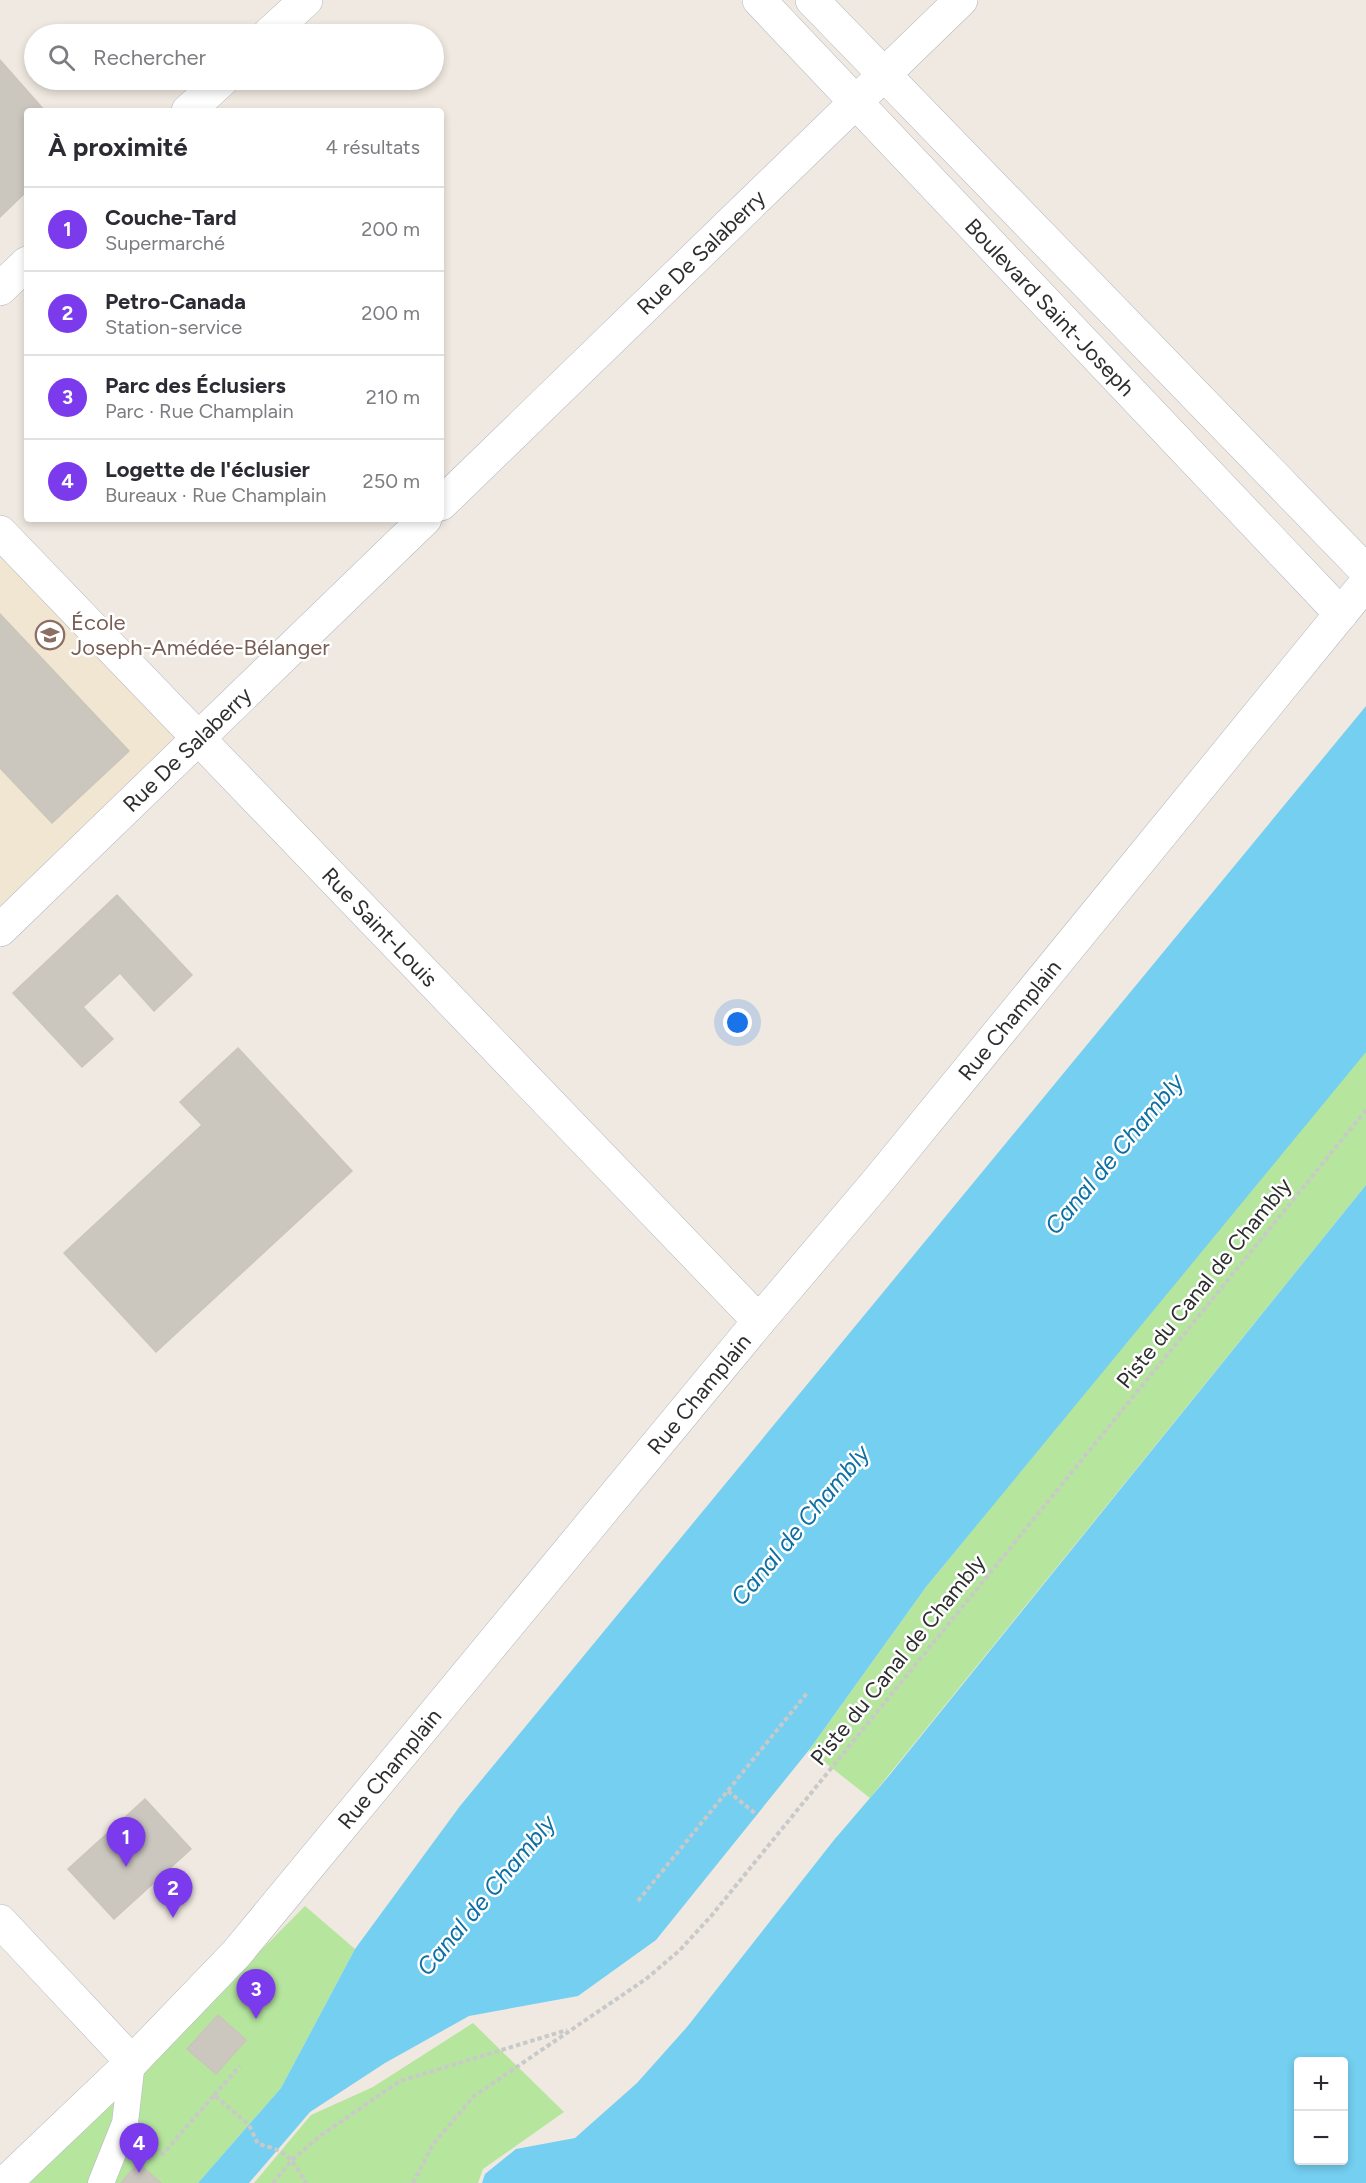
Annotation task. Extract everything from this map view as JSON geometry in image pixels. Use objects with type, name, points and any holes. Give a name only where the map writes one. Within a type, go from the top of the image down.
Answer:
[{"type":"street","points":[[280,24],[306,0]]},
{"type":"street","name":"Boulevard Saint-Joseph","points":[[759,0],[1341,614]]},
{"type":"street","name":"Boulevard Saint-Joseph","points":[[812,0],[1366,571]]},
{"type":"street","name":"Rue De Salaberry","points":[[444,501],[961,0]]},
{"type":"street","points":[[191,108],[211,90]]},
{"type":"street","points":[[0,289],[24,266]]},
{"type":"street","name":"Rue De Salaberry","points":[[0,930],[422,522]]},
{"type":"street","name":"Rue Saint-Louis","points":[[0,532],[759,1320]]},
{"type":"street","name":"Rue Champlain","points":[[5,2183],[132,2062],[236,1954],[759,1320],[877,1182],[1366,583]]},
{"type":"street","points":[[0,1921],[132,2062],[125,2123],[101,2183]]},
{"type":"path","name":"Piste du Canal de Chambly","points":[[413,2183],[433,2144],[474,2096],[646,1979],[680,1950],[712,1914],[1366,1110]]},
{"type":"path","points":[[638,1901],[808,1692]]},
{"type":"path","points":[[728,1791],[757,1815]]},
{"type":"path","points":[[273,2183],[292,2160],[320,2136],[400,2081],[572,2028]]},
{"type":"path","points":[[125,2123],[163,2154],[240,2066]]},
{"type":"path","points":[[214,2095],[249,2125],[258,2144],[278,2149],[292,2160],[306,2183]]},
{"type":"shaded area","name":"École Joseph-Amédée-Bélanger","points":[[0,532],[198,738],[0,930]]},
{"type":"green space","points":[[1366,1049],[1366,1185],[870,1798],[809,1750],[926,1587]]},
{"type":"green space","points":[[305,1906],[355,1949],[281,2088],[198,2183],[29,2183]]},
{"type":"green space","points":[[473,2023],[564,2112],[483,2169],[478,2183],[254,2183],[311,2115],[373,2087]]},
{"type":"water","name":"Canal de Chambly","points":[[1366,706],[1366,1052],[926,1587],[809,1750],[656,1940],[578,1996],[469,2016],[385,2063],[310,2112],[249,2183],[198,2183],[281,2088],[355,1949],[460,1806]]},
{"type":"water","points":[[1366,1185],[1366,2183],[482,2183],[485,2174],[516,2149],[575,2138],[637,2083],[687,2027],[834,1840],[888,1777]]},
{"type":"building","points":[[0,60],[24,90],[42,108],[24,108],[24,194],[0,217]]},
{"type":"building","points":[[0,614],[129,751],[52,823],[0,768]]},
{"type":"building","points":[[117,895],[192,975],[154,1011],[120,973],[83,1007],[113,1039],[82,1067],[13,993]]},
{"type":"building","points":[[238,1048],[352,1171],[156,1352],[64,1253],[202,1125],[180,1102]]},
{"type":"building","points":[[145,1799],[191,1849],[114,1919],[68,1869]]},
{"type":"building","points":[[218,2015],[246,2040],[216,2074],[187,2049]]},
{"type":"building","points":[[138,2163],[161,2183],[121,2183]]},
{"type":"place","name":"École Joseph-Amédée-Bélanger","points":[[50,635]]},
{"type":"place","name":"Couche-Tard","points":[[126,1867]]},
{"type":"place","name":"Petro-Canada","points":[[173,1918]]},
{"type":"place","name":"Parc des Éclusiers","points":[[256,2019]]},
{"type":"place","name":"Logette de l'éclusier","points":[[139,2173]]}]
